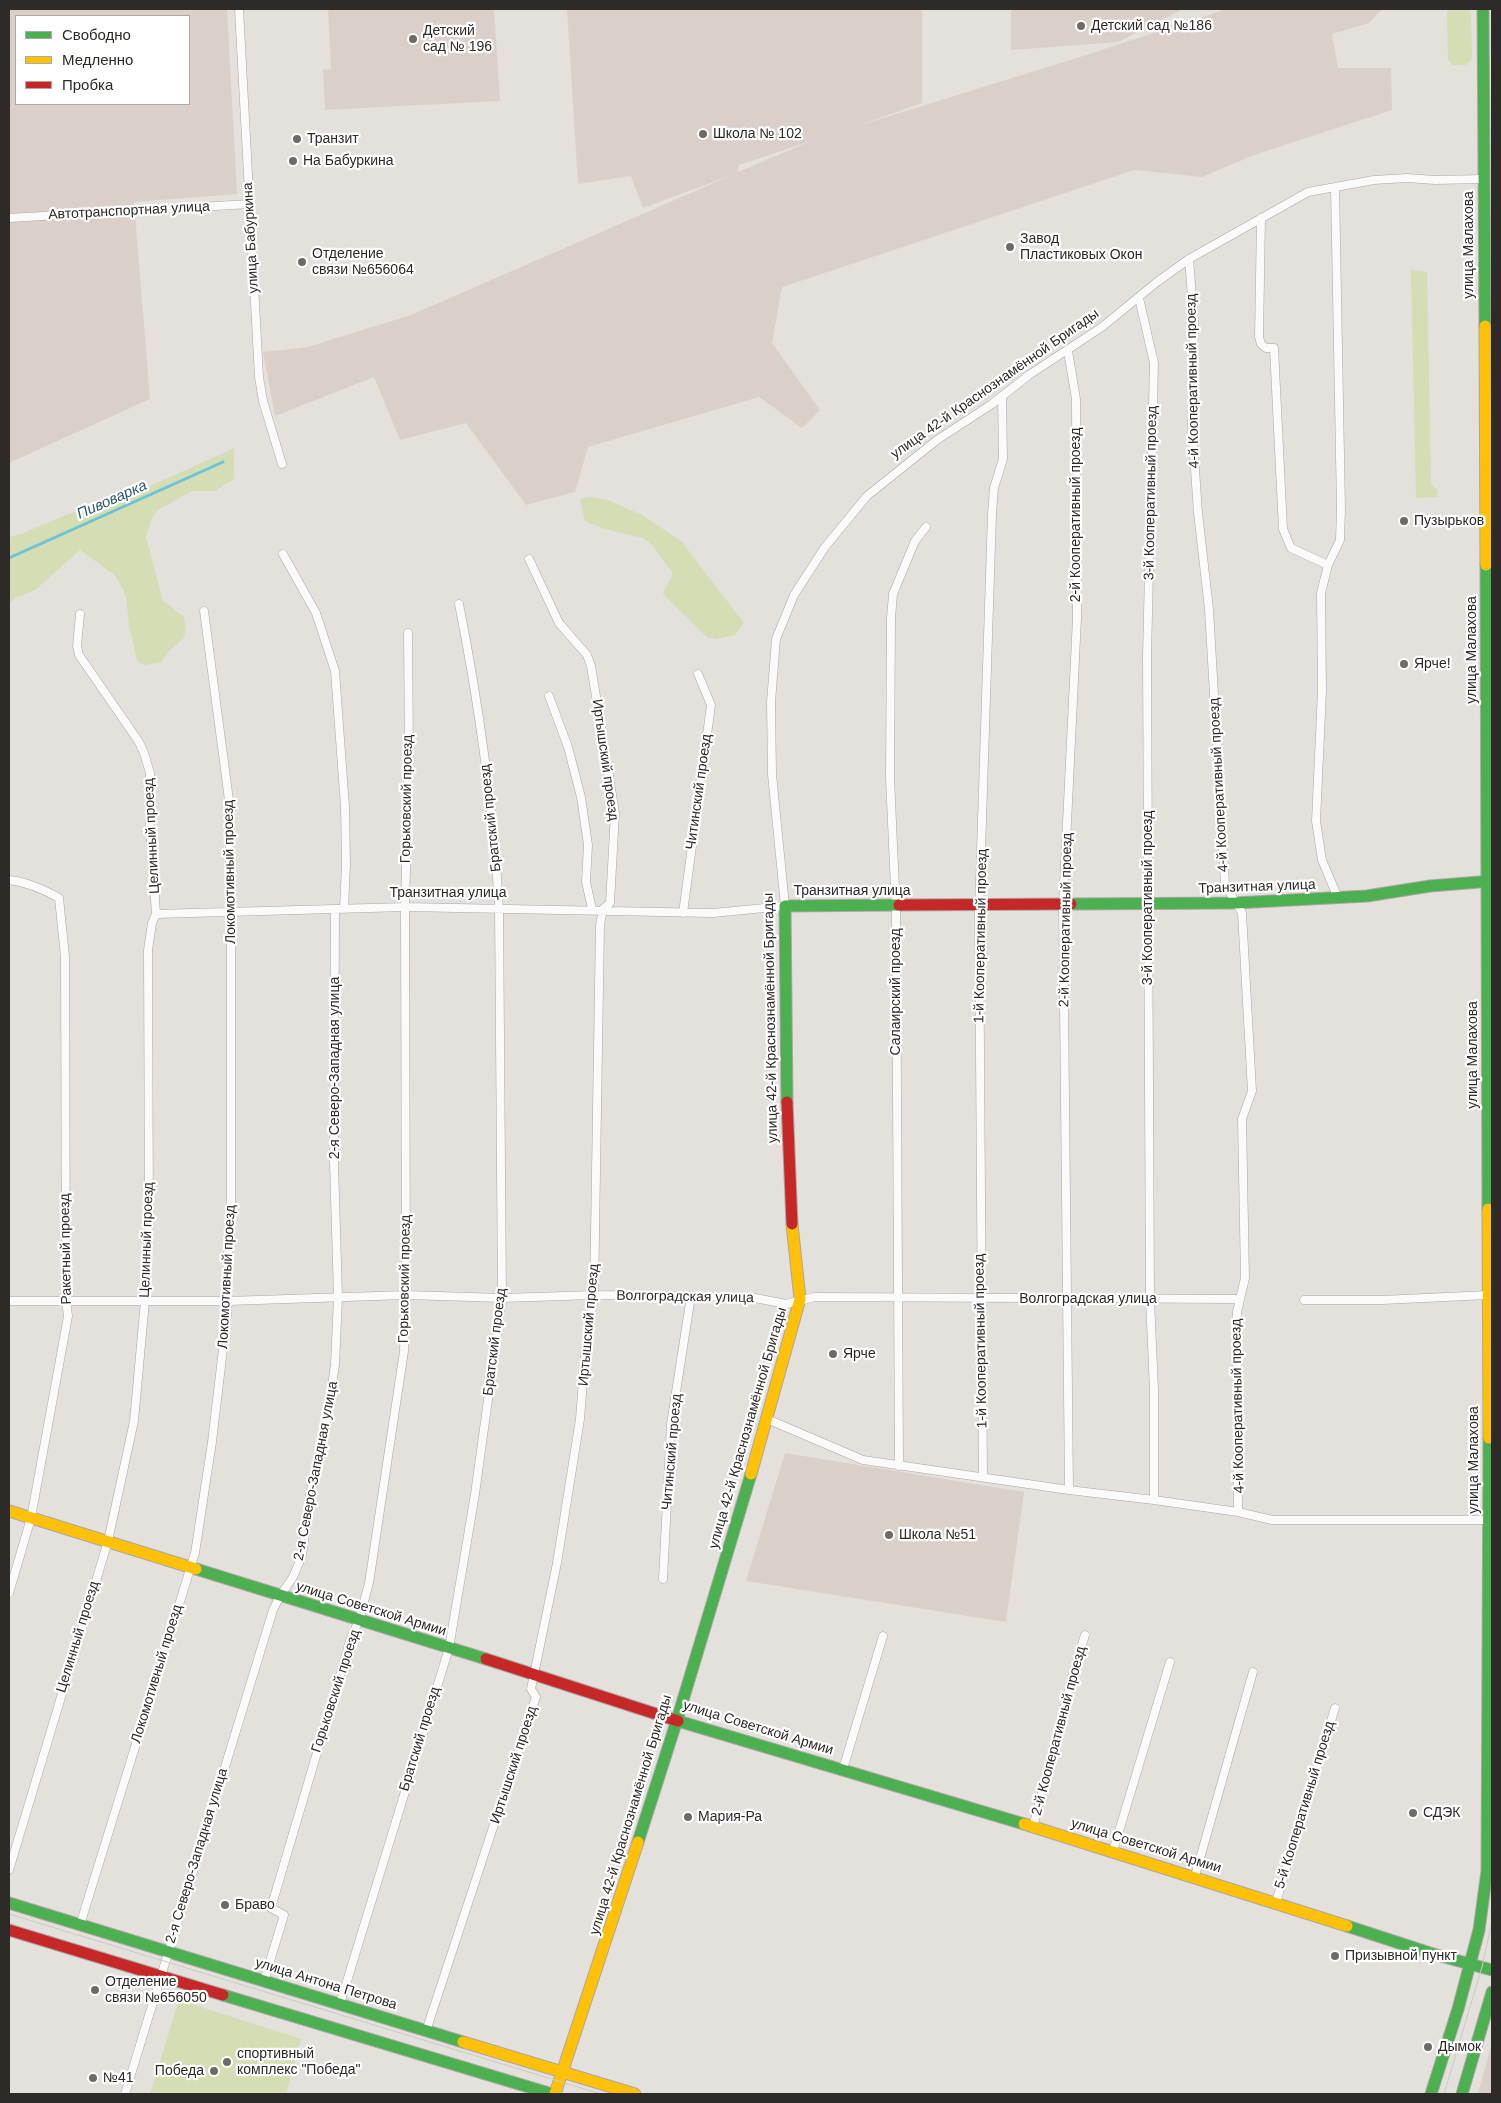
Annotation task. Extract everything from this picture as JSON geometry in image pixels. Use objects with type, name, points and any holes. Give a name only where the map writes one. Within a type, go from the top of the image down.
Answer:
[{"type":"street","name":"улица Бабуркина","points":[[239,9],[259,377],[263,401],[282,464]]},
{"type":"street","name":"улица Малахова","points":[[1431,2094],[1471,1964],[1481,1923],[1487,1871],[1491,1742],[1488,1295],[1490,671],[1483,179],[1483,9]]},
{"type":"street","name":"улица 42-й Краснознамённой Бригады","points":[[553,2094],[607,1940],[677,1720],[767,1419],[800,1299],[791,1218],[787,1138],[786,906],[772,774],[771,702],[776,640],[791,601],[825,547],[867,496],[937,440],[1068,350],[1189,259],[1308,192],[1374,180],[1407,178],[1435,180],[1483,179]]},
{"type":"street","points":[[1335,187],[1341,509],[1340,540],[1328,565],[1321,593],[1322,690],[1316,821],[1322,860],[1338,898]]},
{"type":"street","name":"Автотранспортная улица","points":[[9,218],[250,204]]},
{"type":"street","points":[[1261,218],[1259,337],[1261,344],[1266,348],[1274,348],[1284,529],[1292,548],[1328,565]]},
{"type":"street","name":"4-й Кооперативный проезд","points":[[1189,259],[1194,322],[1192,425],[1198,513],[1209,609],[1225,884],[1242,913],[1252,1091],[1242,1119],[1245,1278],[1237,1312],[1238,1512]]},
{"type":"street","name":"3-й Кооперативный проезд","points":[[1139,298],[1154,362],[1147,656],[1150,1299],[1154,1390],[1154,1500]]},
{"type":"street","name":"2-й Кооперативный проезд","points":[[1068,350],[1076,399],[1077,618],[1063,905],[1069,1490]]},
{"type":"street","name":"1-й Кооперативный проезд","points":[[983,1477],[980,905],[992,514],[994,488],[1003,460],[1002,396]]},
{"type":"street","name":"Салаирский проезд","points":[[899,1466],[894,906],[890,778],[891,618],[893,594],[915,541],[926,527]]},
{"type":"street","name":"2-я Северо-Западная улица","points":[[125,2094],[273,1610],[293,1578],[302,1556],[310,1494],[326,1425],[335,1365],[338,1297],[334,1163],[340,909],[346,864],[346,807],[336,671],[316,613],[283,554]]},
{"type":"street","name":"Иртышский проезд","points":[[426,2030],[536,1696],[530,1689],[535,1674],[557,1563],[580,1419],[585,1354],[594,1295],[600,925],[603,909],[610,902],[615,813],[592,666],[587,655],[558,623],[529,559]]},
{"type":"street","name":"Братский проезд","points":[[340,2004],[449,1648],[475,1494],[502,1298],[499,908],[486,761],[459,604]]},
{"type":"street","name":"Локомотивный проезд","points":[[80,1925],[195,1553],[212,1442],[228,1300],[226,1274],[230,1201],[231,911],[229,800],[204,611]]},
{"type":"street","name":"Целинный проезд","points":[[9,1870],[108,1540],[134,1421],[145,1301],[149,1221],[148,958],[152,923],[156,914],[150,825],[150,773],[139,742],[79,655],[77,646],[80,614]]},
{"type":"street","name":"Горьковский проезд","points":[[264,1981],[284,1915],[271,1908],[313,1763],[369,1583],[402,1361],[406,1295],[405,907],[409,753],[408,633]]},
{"type":"street","name":"Читинский проезд","points":[[683,912],[711,705],[698,674]]},
{"type":"street","name":"Иртышский проезд","points":[[549,696],[568,747],[581,797],[588,845],[586,882],[592,909]]},
{"type":"street","name":"Ракетный проезд","points":[[9,880],[22,882],[59,898],[65,957],[66,1300],[68,1316],[31,1518],[9,1593]]},
{"type":"street","name":"Транзитная улица","points":[[156,914],[405,907],[713,912],[786,906],[1235,903],[1367,896],[1439,885],[1490,881]]},
{"type":"street","name":"Волгоградская улица","points":[[9,1301],[228,1300],[406,1295],[502,1298],[594,1295],[691,1296],[755,1298],[786,1304],[814,1296],[1239,1299]]},
{"type":"street","points":[[1304,1300],[1382,1300],[1488,1295]]},
{"type":"street","name":"Читинский проезд","points":[[663,1578],[671,1424],[691,1296]]},
{"type":"street","points":[[767,1419],[863,1460],[1238,1512],[1272,1520],[1489,1520]]},
{"type":"street","name":"улица Советской Армии","points":[[9,1511],[108,1540],[280,1596],[535,1674],[677,1720],[1195,1876],[1492,1970]]},
{"type":"street","name":"2-й Кооперативный проезд","points":[[1033,1827],[1085,1635]]},
{"type":"street","points":[[843,1769],[883,1636]]},
{"type":"street","points":[[1113,1851],[1170,1662]]},
{"type":"street","points":[[1195,1876],[1253,1672]]},
{"type":"street","name":"5-й Кооперативный проезд","points":[[1276,1902],[1335,1708]]},
{"type":"street","name":"улица Антона Петрова","points":[[9,1903],[635,2094]]},
{"type":"street","points":[[9,1930],[553,2094]]},
{"type":"street","points":[[1462,2094],[1492,1992]]},
{"type":"shaded area","points":[[9,9],[227,9],[237,194],[134,202],[150,399],[9,463]]},
{"type":"shaded area","name":"Детский сад № 196","points":[[328,9],[494,9],[500,101],[325,110],[323,70],[331,69]]},
{"type":"shaded area","points":[[567,9],[922,9],[922,103],[854,127],[1227,9],[1385,9],[1381,10],[1369,23],[1332,34],[1338,68],[1391,68],[1392,110],[1254,155],[1202,177],[1134,170],[782,287],[772,343],[820,410],[802,428],[759,397],[588,447],[575,492],[526,505],[466,423],[400,440],[374,377],[275,416],[263,352],[308,347],[411,315],[732,175],[643,208],[631,176],[578,184]],"holes":[[[811,141],[738,172],[739,165]]]},
{"type":"shaded area","name":"Детский сад №186","points":[[1011,9],[1183,9],[1118,42],[1011,50]]},
{"type":"shaded area","name":"Школа №51","points":[[785,1453],[1024,1492],[1006,1622],[746,1581]]},
{"type":"shaded area","points":[[1492,2042],[1492,2094],[1478,2094],[1480,2087]]},
{"type":"green space","points":[[1449,9],[1469,9],[1471,12],[1472,59],[1466,65],[1453,65],[1448,60],[1447,13]]},
{"type":"green space","points":[[1411,270],[1427,272],[1431,485],[1438,490],[1437,497],[1416,498]]},
{"type":"green space","points":[[234,448],[234,479],[215,491],[192,491],[158,510],[152,518],[146,537],[163,601],[184,617],[186,630],[184,638],[170,650],[161,662],[144,665],[137,660],[129,625],[126,596],[116,576],[80,550],[35,590],[15,598],[9,604],[9,537],[21,534],[76,511],[144,489]]},
{"type":"green space","points":[[589,497],[607,500],[642,515],[681,541],[744,623],[735,635],[716,639],[707,637],[663,594],[673,573],[652,545],[643,538],[605,529],[585,521],[580,499]]},
{"type":"green space","name":"спортивный комплекс \"Победа\"","points":[[179,2000],[301,2039],[286,2094],[150,2094]]},
{"type":"waterway","name":"Пивоварка","points":[[9,558],[223,462]]},
{"type":"tram line","points":[[9,1914],[601,2094]]},
{"type":"tram line","points":[[1444,2094],[1482,1967],[1492,1922]]},
{"type":"traffic: fast","points":[[1483,9],[1485,326]]},
{"type":"traffic: fast","points":[[1486,565],[1488,1209]]},
{"type":"traffic: fast","points":[[1071,904],[1235,903],[1367,896],[1430,886],[1492,881]]},
{"type":"traffic: fast","points":[[787,1102],[785,906],[899,905]]},
{"type":"traffic: fast","points":[[1431,2094],[1458,2009],[1479,1930],[1487,1871],[1489,1438]]},
{"type":"traffic: fast","points":[[638,1842],[751,1474]]},
{"type":"traffic: fast","points":[[196,1569],[486,1659]]},
{"type":"traffic: fast","points":[[678,1721],[1024,1824]]},
{"type":"traffic: fast","points":[[9,1903],[463,2042]]},
{"type":"traffic: fast","points":[[1347,1926],[1430,1953],[1492,1970]]},
{"type":"traffic: fast","points":[[1462,2094],[1492,1992]]},
{"type":"traffic: fast","points":[[223,1995],[552,2094]]},
{"type":"traffic: slow","points":[[1485,326],[1486,565]]},
{"type":"traffic: slow","points":[[1488,1209],[1489,1438]]},
{"type":"traffic: slow","points":[[751,1474],[800,1299],[792,1224]]},
{"type":"traffic: slow","points":[[9,1511],[196,1569]]},
{"type":"traffic: slow","points":[[1024,1824],[1347,1926]]},
{"type":"traffic: slow","points":[[555,2094],[638,1842]]},
{"type":"traffic: slow","points":[[463,2042],[635,2094]]},
{"type":"traffic: jam","points":[[899,905],[1071,904]]},
{"type":"traffic: jam","points":[[787,1102],[792,1224]]},
{"type":"traffic: jam","points":[[486,1659],[678,1721]]},
{"type":"traffic: jam","points":[[9,1930],[223,1995]]},
{"type":"place","name":"Детский сад №186","points":[[1081,26]]},
{"type":"place","name":"Детский сад № 196","points":[[413,39]]},
{"type":"place","name":"Школа № 102","points":[[703,134]]},
{"type":"place","name":"Транзит","points":[[297,139]]},
{"type":"place","name":"На Бабуркина","points":[[293,161]]},
{"type":"place","name":"Завод Пластиковых Окон","points":[[1010,247]]},
{"type":"place","name":"Отделение связи №656064","points":[[302,262]]},
{"type":"place","name":"Пузырьков","points":[[1404,521]]},
{"type":"place","name":"Ярче!","points":[[1404,664]]},
{"type":"place","name":"Ярче","points":[[833,1354]]},
{"type":"place","name":"Школа №51","points":[[889,1535]]},
{"type":"place","name":"СДЭК","points":[[1413,1813]]},
{"type":"place","name":"Мария-Ра","points":[[688,1817]]},
{"type":"place","name":"Браво","points":[[225,1905]]},
{"type":"place","name":"Призывной пункт","points":[[1335,1956]]},
{"type":"place","name":"Отделение связи №656050","points":[[95,1990]]},
{"type":"place","name":"Дымок","points":[[1428,2047]]},
{"type":"place","name":"спортивный комплекс \"Победа\"","points":[[227,2062]]},
{"type":"place","name":"Победа","points":[[214,2071]]},
{"type":"place","name":"№41","points":[[93,2078]]}]
